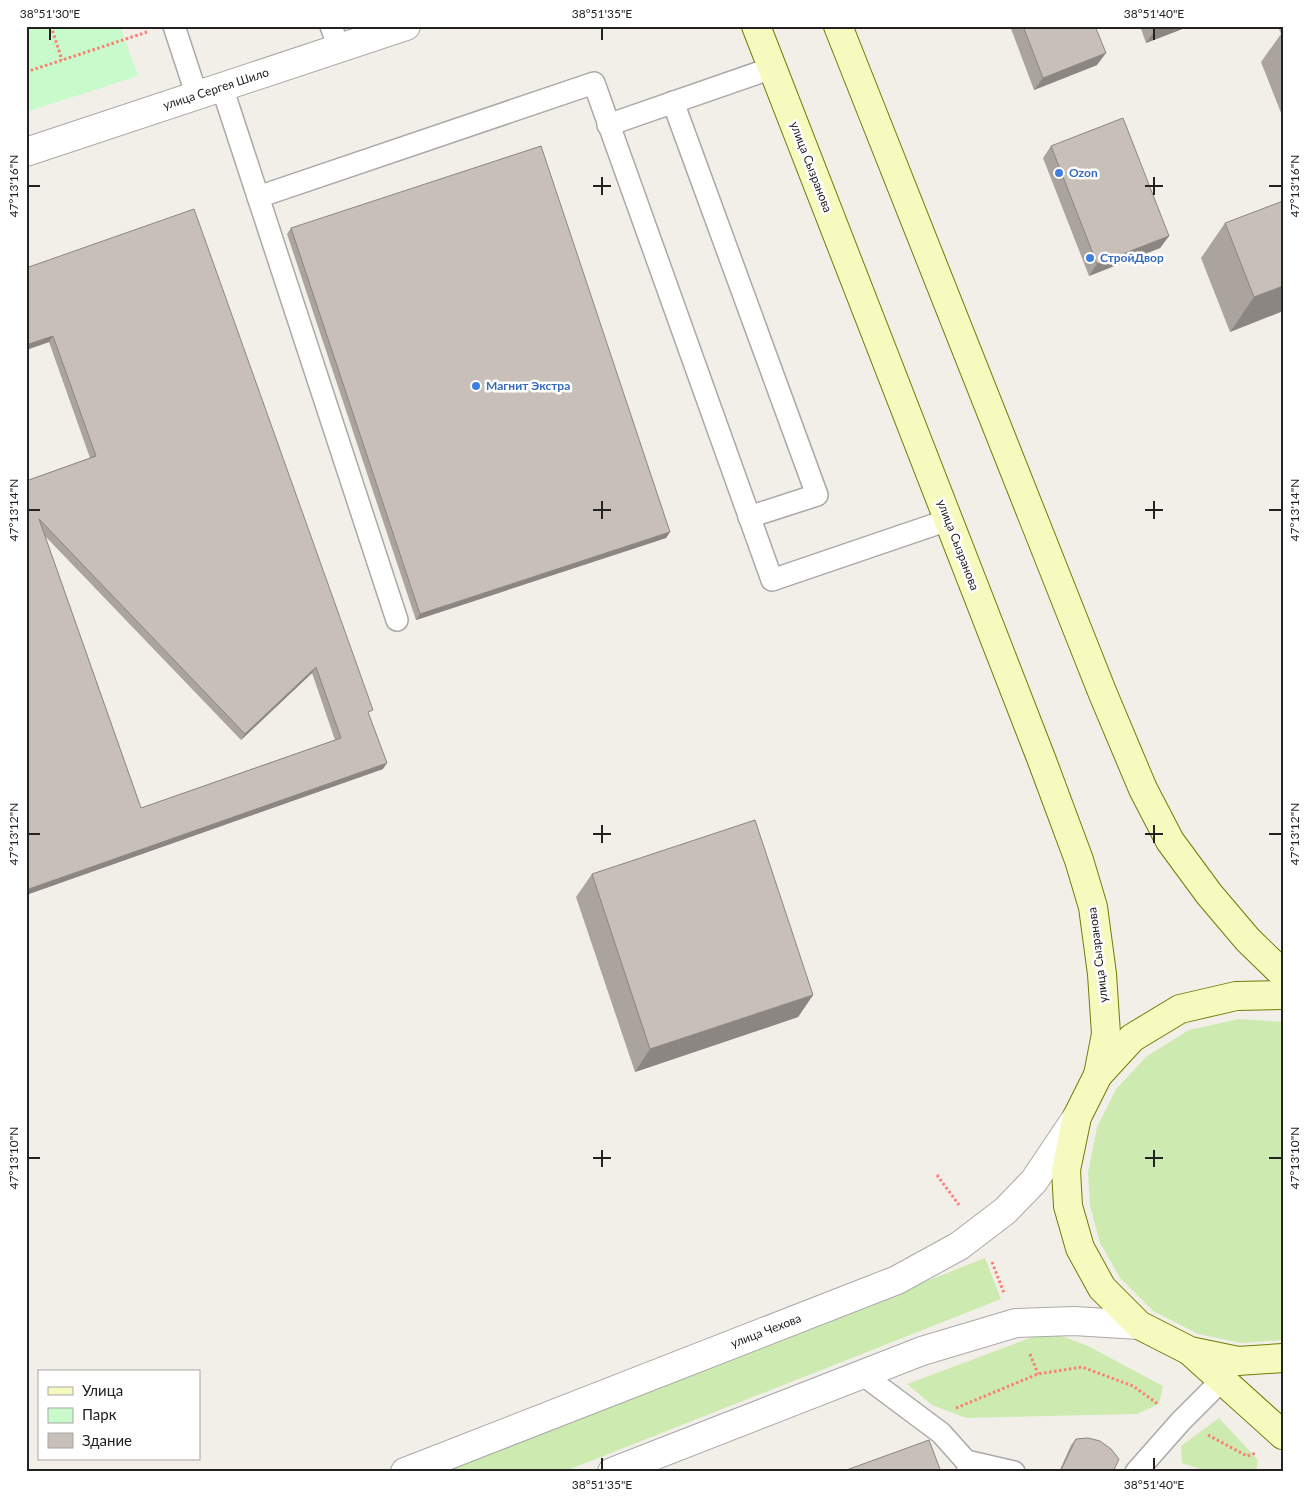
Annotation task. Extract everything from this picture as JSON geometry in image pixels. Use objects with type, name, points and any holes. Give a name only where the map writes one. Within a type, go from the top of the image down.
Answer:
[{"type":"main road","name":"улица Сызранова","points":[[756,26],[1076,851],[1093,907],[1102,974],[1106,1034],[1098,1075]]},
{"type":"main road","points":[[838,26],[1143,789],[1170,841],[1208,894],[1248,940],[1283,974]]},
{"type":"main road","points":[[1274,1442],[1222,1380],[1190,1351],[1139,1325],[1102,1288],[1080,1248],[1068,1206],[1066,1170],[1077,1117],[1098,1075],[1132,1038],[1180,1009],[1236,996],[1283,995]]},
{"type":"main road","points":[[1190,1351],[1238,1361],[1283,1358]]},
{"type":"street","name":"улица Сергея Шило","points":[[26,152],[222,88],[335,37],[406,26]]},
{"type":"street","name":"улица Чехова","points":[[405,1472],[897,1280],[958,1246],[1005,1211],[1034,1181],[1077,1117]]},
{"type":"street","points":[[612,1472],[922,1350],[1016,1322],[1074,1321],[1139,1325]]},
{"type":"lane","points":[[164,28],[197,96]]},
{"type":"lane","points":[[608,125],[772,68]]},
{"type":"lane","points":[[258,197],[594,83],[772,580],[948,520]]},
{"type":"lane","points":[[222,88],[396,620]]},
{"type":"lane","points":[[673,102],[817,495],[749,517]]},
{"type":"lane","points":[[862,1374],[941,1433],[968,1466],[1014,1472]]},
{"type":"lane","points":[[1136,1472],[1181,1421],[1222,1380]]},
{"type":"path","points":[[51,26],[62,60]]},
{"type":"path","points":[[26,72],[164,28]]},
{"type":"path","points":[[937,1175],[979,1230],[1038,1374]]},
{"type":"path","points":[[925,1421],[1038,1374],[1082,1368],[1133,1386],[1181,1421],[1247,1456],[1274,1442]]},
{"type":"green space","points":[[26,26],[120,26],[138,76],[26,112]]},
{"type":"green space","points":[[1239,1019],[1283,1022],[1283,1340],[1241,1343],[1198,1334],[1153,1311],[1120,1278],[1100,1243],[1090,1206],[1088,1173],[1097,1127],[1116,1089],[1147,1056],[1189,1030]]},
{"type":"green space","points":[[985,1258],[1001,1299],[563,1472],[444,1472]]},
{"type":"green space","points":[[1062,1336],[1088,1346],[1163,1386],[1159,1404],[1137,1414],[966,1418],[932,1405],[907,1384],[1033,1337]]},
{"type":"green space","points":[[1219,1418],[1258,1460],[1256,1472],[1209,1472],[1182,1463],[1181,1446]]},
{"type":"building","points":[[1023,26],[1095,26],[1106,53],[1043,78]]},
{"type":"building","points":[[1123,118],[1169,236],[1097,264],[1051,146]]},
{"type":"building","name":"Магнит Экстра","points":[[541,146],[670,532],[420,614],[291,228]]},
{"type":"building","points":[[1283,201],[1283,286],[1254,297],[1225,223]]},
{"type":"building","points":[[194,209],[373,710],[368,712],[387,763],[26,890],[26,481],[96,456],[53,336],[26,345],[26,268]],"holes":[[[39,519],[245,734],[316,667],[341,738],[141,808]]]},
{"type":"building","points":[[755,820],[813,995],[650,1049],[592,874]]},
{"type":"building","points":[[1088,1438],[1100,1441],[1111,1449],[1119,1459],[1113,1472],[1060,1472],[1076,1439]]},
{"type":"building","points":[[929,1440],[941,1472],[841,1472]]},
{"type":"place","name":"Ozon","points":[[1059,173]]},
{"type":"place","name":"СтройДвор","points":[[1090,258]]},
{"type":"place","name":"Магнит Экстра","points":[[476,386]]}]
